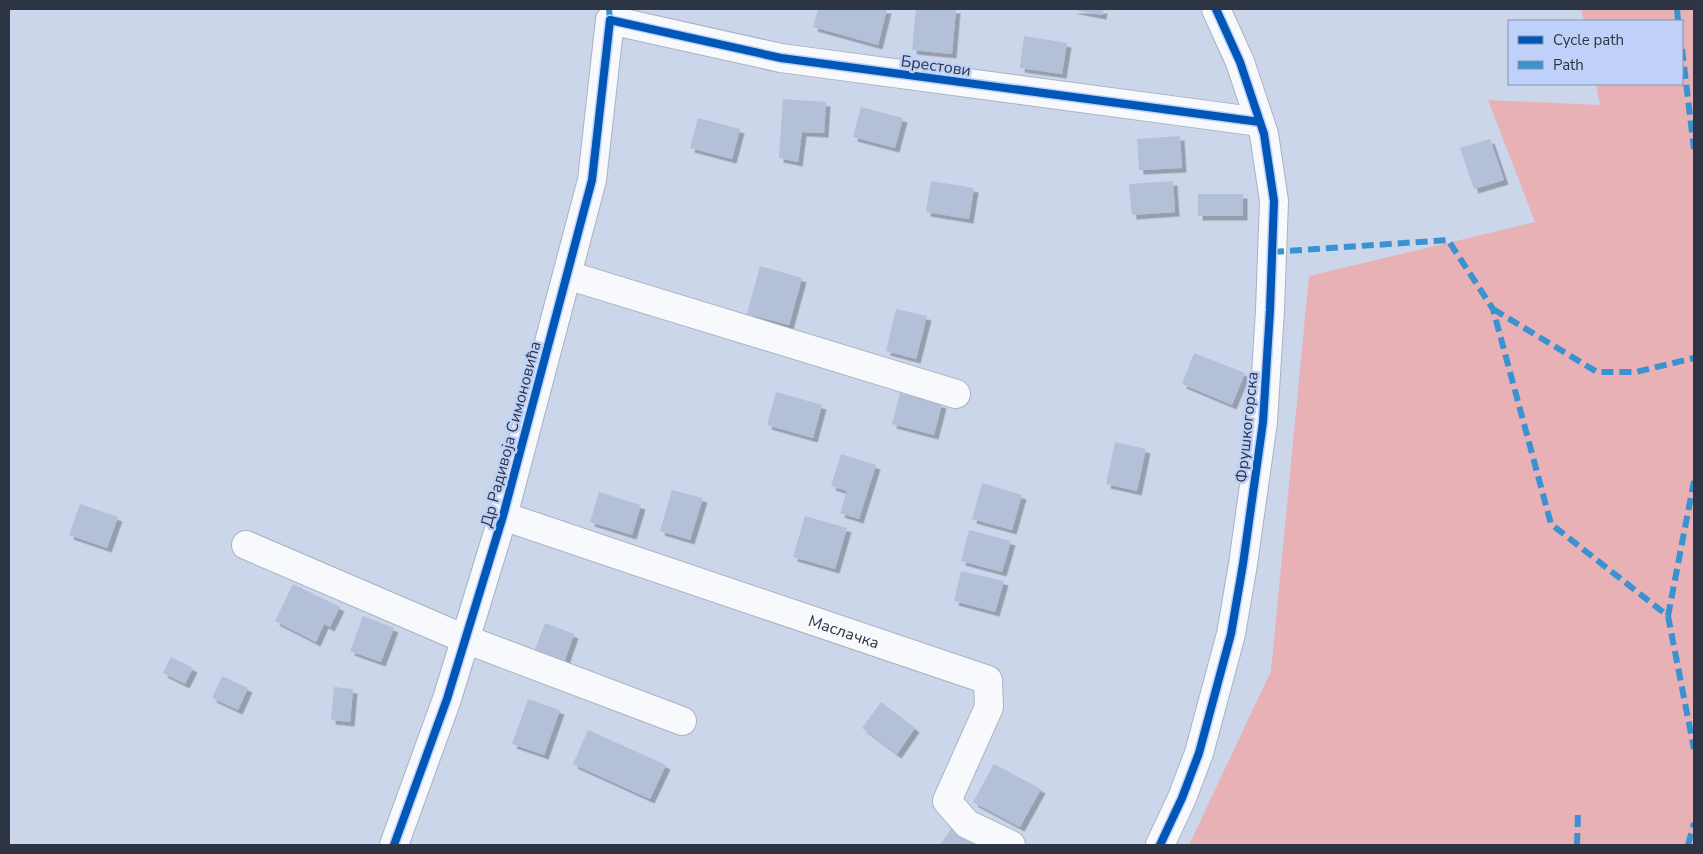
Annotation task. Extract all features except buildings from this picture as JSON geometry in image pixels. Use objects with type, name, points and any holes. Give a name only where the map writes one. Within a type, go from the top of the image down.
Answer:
[{"type":"street","name":"Фрушкогорска","points":[[1160,845],[1182,798],[1199,753],[1231,634],[1264,422],[1274,201],[1264,134],[1240,62],[1216,9]]},
{"type":"street","name":"Брестови","points":[[610,20],[781,58],[1260,122]]},
{"type":"street","name":"Др Радивоја Симоновића","points":[[394,845],[446,700],[503,516],[592,180],[610,20]]},
{"type":"street","points":[[567,275],[956,394]]},
{"type":"street","name":"Маслачка","points":[[503,516],[988,680],[989,707],[947,801],[967,824],[1011,845]]},
{"type":"street","points":[[246,545],[465,638],[682,720]]},
{"type":"shaded area","points":[[1581,9],[1694,9],[1694,845],[1189,845],[1271,671],[1309,276],[1535,222],[1488,100],[1600,105],[1596,85],[1683,85],[1683,20],[1584,20]]},
{"type":"marked path","points":[[609,9],[610,20]]},
{"type":"marked path","points":[[1677,9],[1678,20]]},
{"type":"marked path","points":[[1683,57],[1694,149]]},
{"type":"marked path","points":[[1272,252],[1448,240],[1493,309],[1551,524],[1668,616],[1694,749]]},
{"type":"marked path","points":[[1493,309],[1597,372],[1636,372],[1694,358]]},
{"type":"marked path","points":[[1668,616],[1694,481]]},
{"type":"marked path","points":[[1577,845],[1578,812]]},
{"type":"marked path","points":[[1688,845],[1694,823]]},
{"type":"cycle path","points":[[1160,845],[1182,798],[1199,753],[1231,634],[1263,422],[1274,201],[1264,134],[1240,62],[1216,9]]},
{"type":"cycle path","points":[[394,845],[447,699],[503,516],[592,180],[610,20],[781,58],[1260,122]]}]
